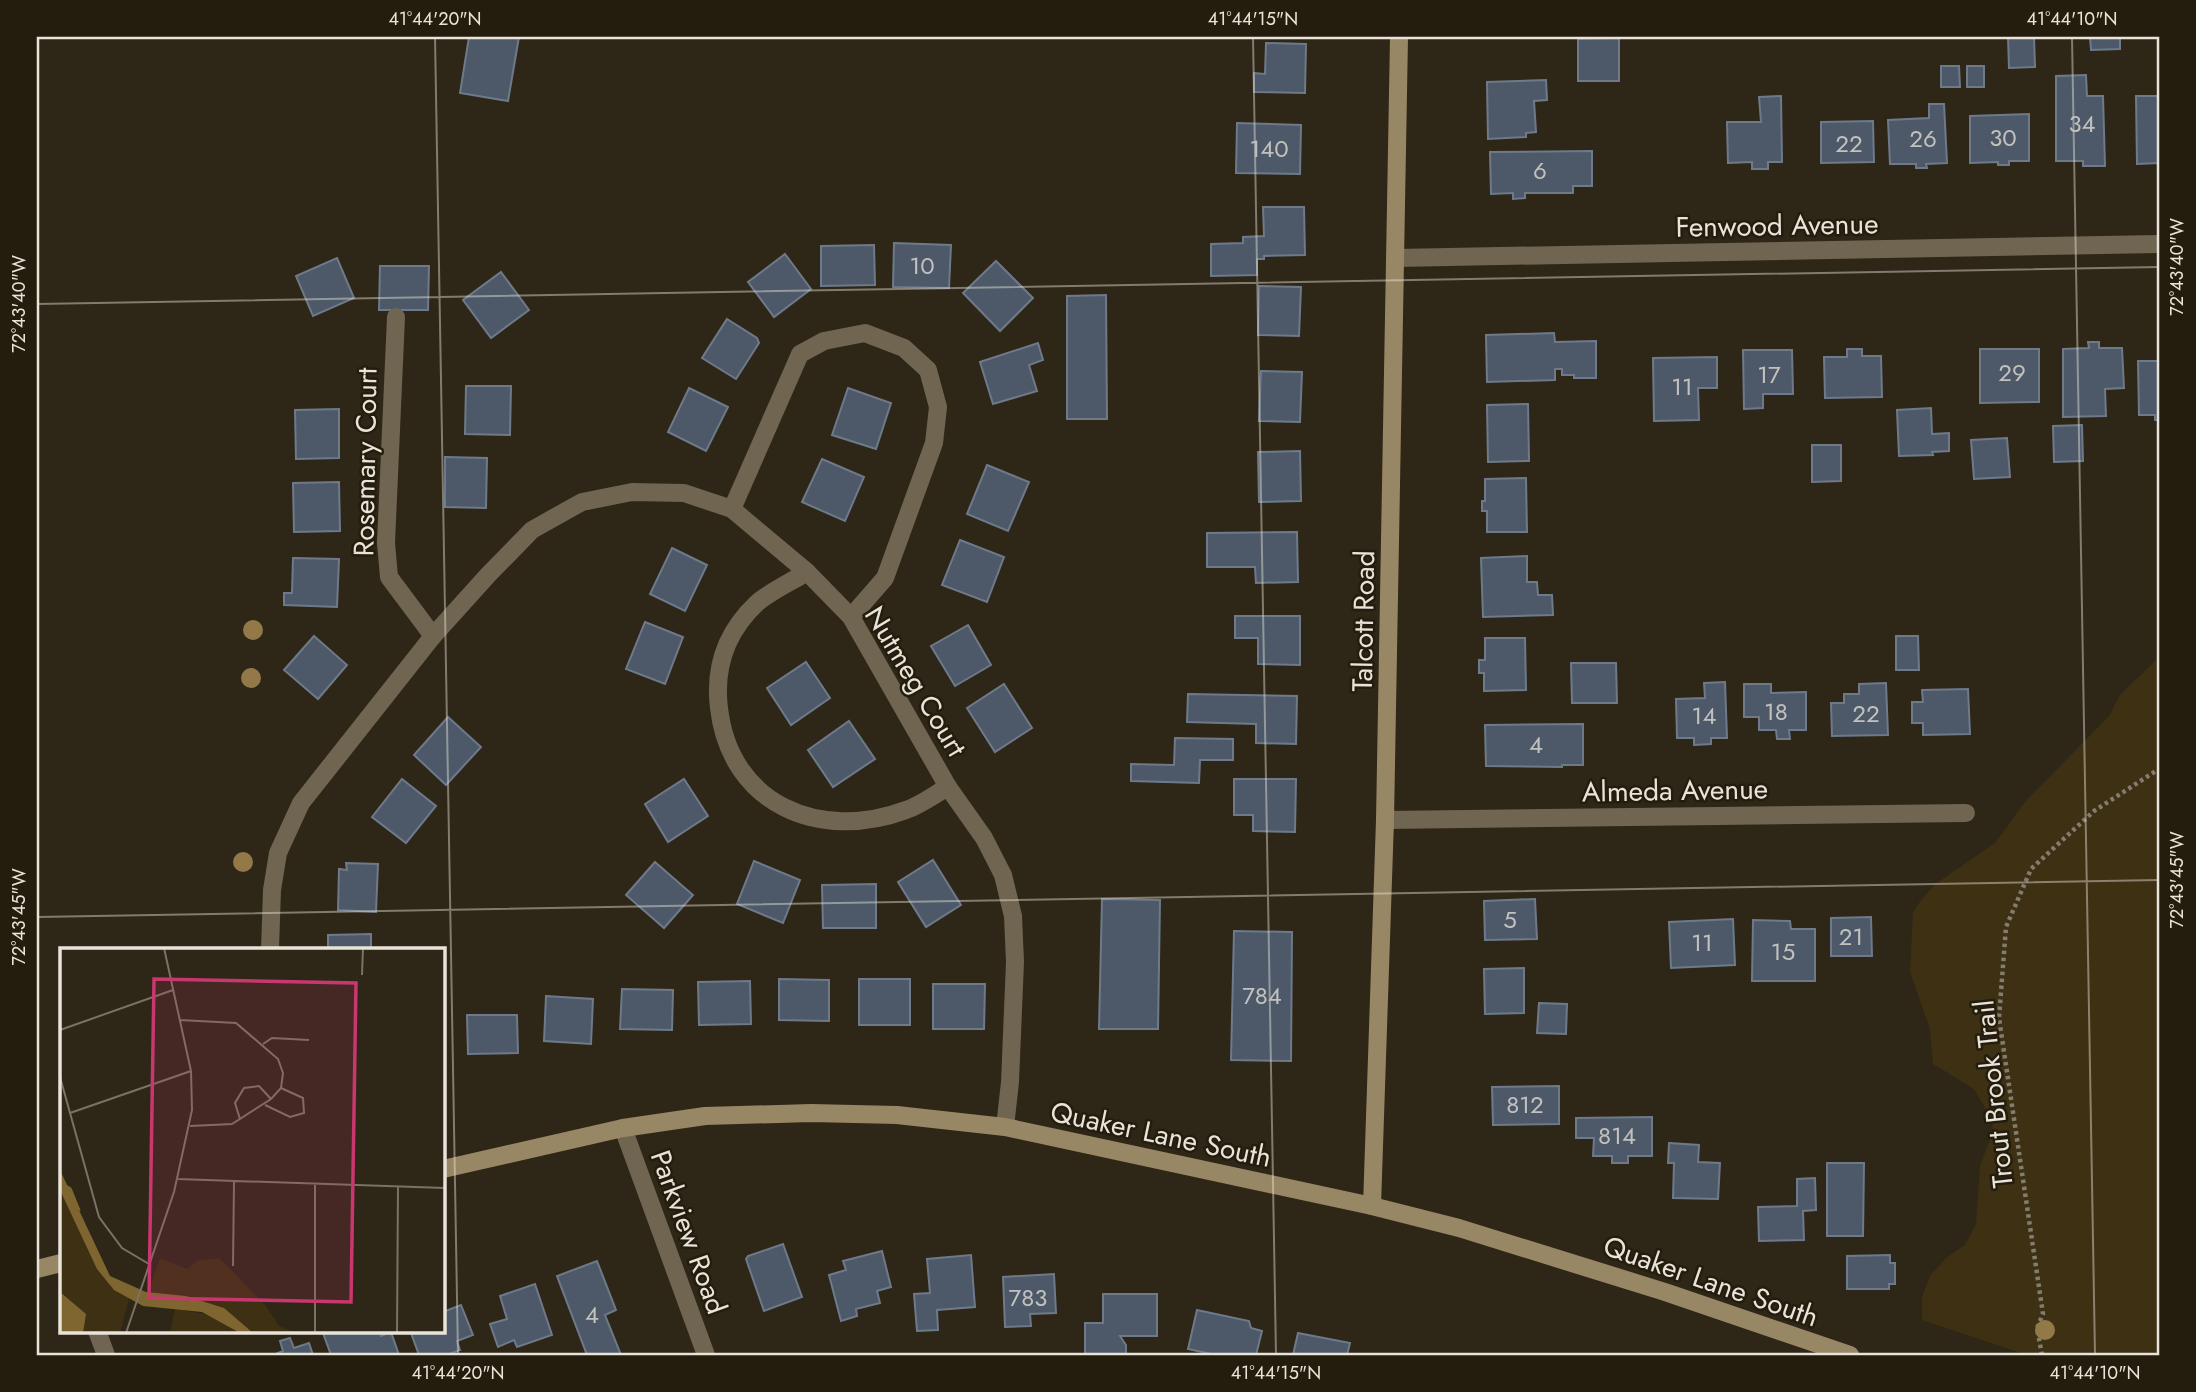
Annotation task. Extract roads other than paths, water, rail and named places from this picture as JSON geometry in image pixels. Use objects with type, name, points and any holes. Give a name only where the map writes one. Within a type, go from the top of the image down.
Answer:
[{"type":"main road","name":"Talcott Road","points":[[1372,1206],[1385,820],[1399,37]]},
{"type":"main road","name":"Quaker Lane South","points":[[444,1169],[623,1128],[705,1116],[811,1113],[897,1115],[1005,1127],[1372,1206],[1459,1228],[1557,1257],[1850,1355]]},
{"type":"main road","points":[[37,1269],[60,1263]]},
{"type":"street","name":"Fenwood Avenue","points":[[1396,258],[2159,244]]},
{"type":"street","name":"Rosemary Court","points":[[396,317],[386,543],[389,577],[433,636]]},
{"type":"street","points":[[732,509],[800,354],[824,341],[865,333],[904,348],[928,370],[938,407],[934,443],[886,578],[851,617]]},
{"type":"street","name":"Nutmeg Court","points":[[270,948],[272,890],[278,853],[288,827],[318,780],[433,636],[532,530],[582,502],[632,492],[684,493],[732,509],[807,572],[851,617],[948,787],[984,838],[997,862],[1013,916],[1015,962],[1005,1127]]},
{"type":"street","points":[[807,572],[758,602],[738,626],[721,654],[716,688],[721,730],[734,762],[753,787],[779,807],[810,817],[844,821],[872,820],[908,810],[948,787]]},
{"type":"street","name":"Almeda Avenue","points":[[1385,820],[1966,813]]},
{"type":"street","name":"Parkview Road","points":[[623,1128],[706,1355]]},
{"type":"street","points":[[97,1332],[106,1355]]}]
